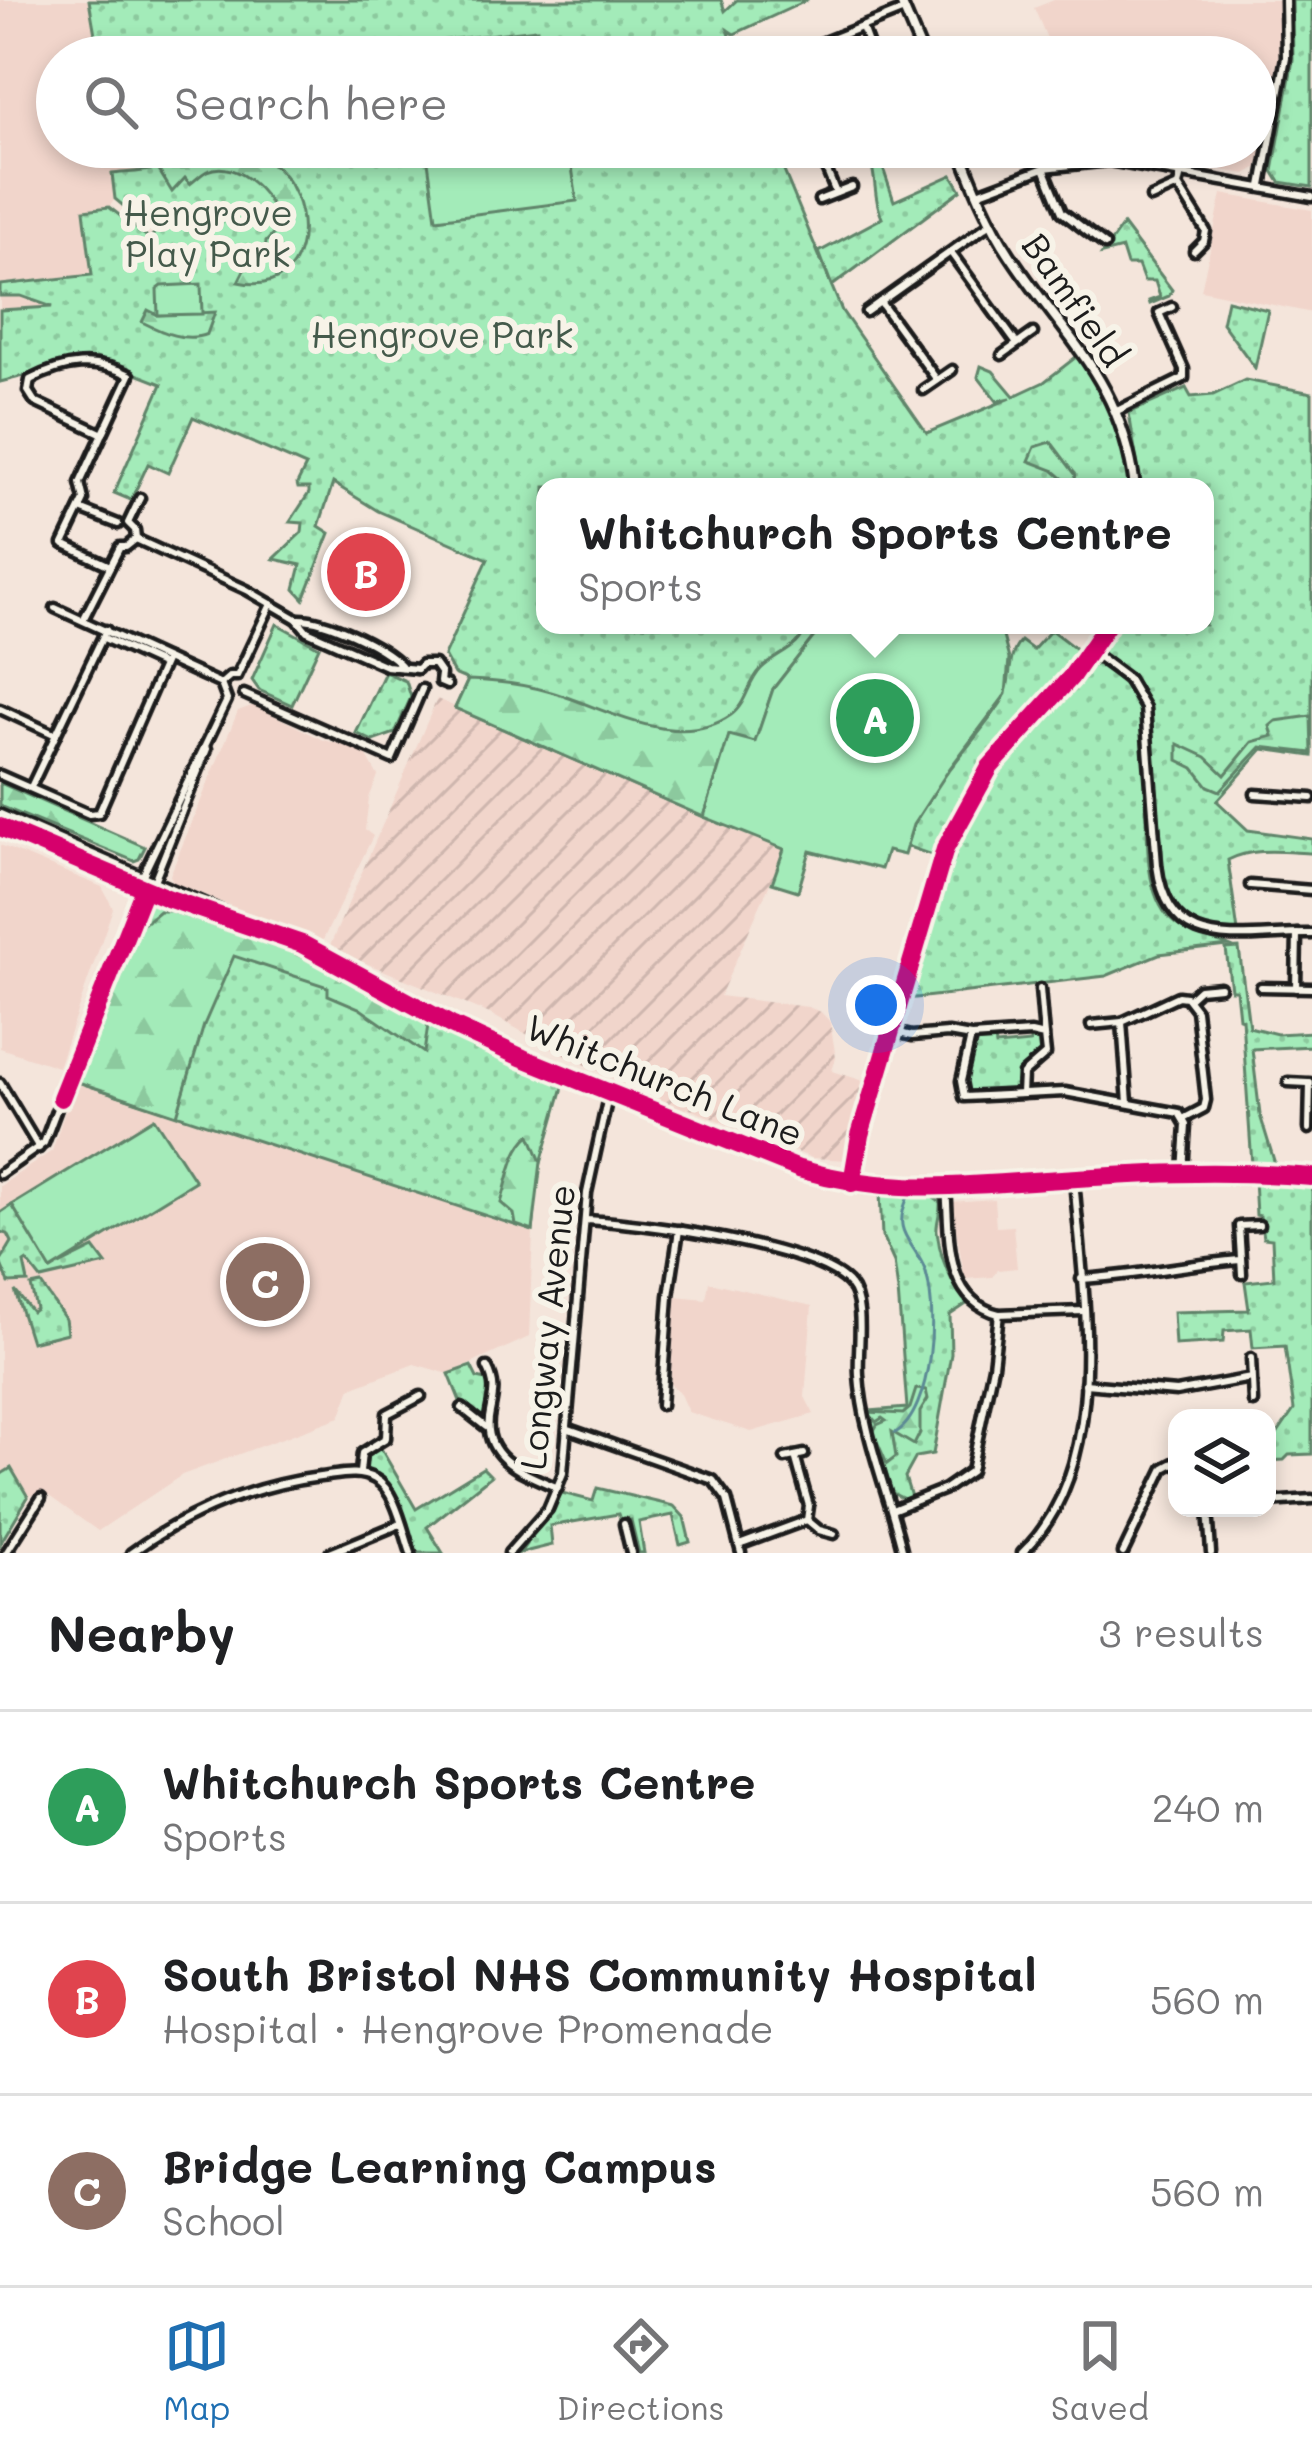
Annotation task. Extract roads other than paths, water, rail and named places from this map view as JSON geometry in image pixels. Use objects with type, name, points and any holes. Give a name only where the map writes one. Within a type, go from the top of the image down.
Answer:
[{"type":"street","points":[[1276,111],[1286,57],[1285,0]]},
{"type":"street","points":[[839,36],[902,5],[915,36]]},
{"type":"street","points":[[862,27],[865,36]]},
{"type":"street","points":[[826,168],[836,193]]},
{"type":"street","name":"Bamfield","points":[[968,168],[991,223],[1019,269],[1094,367],[1118,411],[1133,478]]},
{"type":"street","points":[[978,193],[1044,168],[1062,212],[1105,245]]},
{"type":"street","points":[[1151,168],[1312,197]]},
{"type":"street","points":[[1262,187],[1266,168]]},
{"type":"street","points":[[1181,173],[1178,186],[1206,231],[1194,251]]},
{"type":"street","points":[[1154,183],[1160,192]]},
{"type":"street","points":[[1151,197],[1178,186]]},
{"type":"street","points":[[819,200],[852,188]]},
{"type":"street","points":[[866,312],[991,223]]},
{"type":"street","points":[[951,253],[1017,344]]},
{"type":"street","points":[[880,302],[937,380]]},
{"type":"street","points":[[1118,411],[1184,378],[1160,313],[1172,307]]},
{"type":"street","points":[[1002,355],[1034,333]]},
{"type":"street","points":[[103,434],[30,398],[28,385],[33,376],[90,362],[130,375],[103,434],[80,483],[84,500],[63,544],[110,566]]},
{"type":"street","points":[[923,390],[952,370]]},
{"type":"street","points":[[140,498],[128,523],[136,539],[271,604],[297,619],[307,631],[386,666],[402,664]]},
{"type":"street","points":[[80,509],[118,524]]},
{"type":"street","points":[[83,620],[120,547],[136,539]]},
{"type":"street","points":[[237,676],[271,604]]},
{"type":"street","points":[[55,608],[221,684],[227,700],[155,880],[144,889]]},
{"type":"street","points":[[297,619],[325,624],[417,670]]},
{"type":"street","points":[[852,1183],[860,1135],[945,849],[999,756],[1102,634]]},
{"type":"street","points":[[31,787],[106,635]]},
{"type":"street","points":[[1091,652],[1128,679],[1145,708],[1156,865],[1170,907],[1189,926],[1218,938],[1312,934]]},
{"type":"street","points":[[0,775],[88,814],[98,813],[165,662]]},
{"type":"street","points":[[422,664],[434,664],[444,684],[422,689],[416,681],[417,670],[422,664]]},
{"type":"street","points":[[221,684],[237,676],[243,681],[244,694]]},
{"type":"street","points":[[244,694],[392,759],[422,689]]},
{"type":"street","points":[[227,700],[244,694]]},
{"type":"street","points":[[0,709],[57,735]]},
{"type":"street","points":[[144,889],[143,875],[197,756],[207,746]]},
{"type":"street","points":[[1278,794],[1279,781]]},
{"type":"street","points":[[1255,794],[1312,798]]},
{"type":"street","name":"Whitchurch Lane","points":[[0,815],[312,950],[451,1025],[799,1169],[899,1189],[1184,1172],[1312,1177]]},
{"type":"street","name":"Whitchurch Lane","points":[[0,827],[144,889],[238,919]]},
{"type":"street","points":[[1250,885],[1312,890]]},
{"type":"street","points":[[1262,898],[1263,886]]},
{"type":"street","points":[[1296,988],[1298,934]]},
{"type":"street","points":[[1188,999],[1199,989],[1220,987]]},
{"type":"street","points":[[1261,987],[1312,988]]},
{"type":"street","points":[[1022,1094],[1023,1074],[1046,1054],[1040,989]]},
{"type":"street","points":[[1091,1025],[1122,1022],[1178,996],[1188,999],[1196,1010],[1206,1100],[1204,1108],[1185,1118]]},
{"type":"street","points":[[1122,1022],[1128,1103]]},
{"type":"street","points":[[891,1031],[912,1036],[1045,1036]]},
{"type":"street","points":[[970,1037],[961,1081],[964,1097],[1072,1092],[1185,1118]]},
{"type":"street","points":[[1288,1082],[1311,1083],[1309,1129]]},
{"type":"street","points":[[0,1083],[39,1148]]},
{"type":"street","name":"Longway Avenue","points":[[509,1553],[548,1509],[557,1488],[568,1429],[593,1151],[609,1092]]},
{"type":"street","points":[[0,1174],[39,1148],[61,1098]]},
{"type":"street","points":[[1184,1172],[1185,1118]]},
{"type":"street","points":[[1022,1553],[1045,1528],[1064,1492],[1085,1384],[1074,1179]]},
{"type":"street","points":[[946,1187],[952,1264],[960,1286],[986,1311],[999,1315],[1084,1311]]},
{"type":"street","points":[[585,1220],[679,1230],[792,1256],[839,1275],[854,1288],[864,1423],[903,1553]]},
{"type":"street","points":[[1241,1274],[1239,1226],[1259,1225]]},
{"type":"street","points":[[662,1405],[679,1230]]},
{"type":"street","points":[[1082,1279],[1240,1260]]},
{"type":"street","points":[[892,1510],[945,1490],[971,1472],[999,1315]]},
{"type":"street","points":[[1250,1358],[1253,1402]]},
{"type":"street","points":[[487,1367],[495,1387],[487,1427],[491,1442],[508,1464],[557,1488]]},
{"type":"street","points":[[1085,1384],[1176,1392],[1251,1378]]},
{"type":"street","points":[[359,1473],[362,1453],[386,1438],[387,1414],[421,1396]]},
{"type":"street","points":[[462,1408],[487,1427]]},
{"type":"street","points":[[568,1429],[713,1480],[727,1499],[740,1549],[807,1520]]},
{"type":"street","points":[[795,1456],[809,1506],[807,1520]]},
{"type":"street","points":[[1123,1553],[1168,1466]]},
{"type":"street","points":[[130,1553],[204,1510],[263,1486],[359,1473],[386,1488],[411,1553]]},
{"type":"street","points":[[6,1553],[41,1498]]},
{"type":"street","points":[[1276,1501],[1312,1499]]},
{"type":"street","points":[[1209,1517],[1211,1553]]},
{"type":"street","points":[[807,1520],[834,1534]]},
{"type":"street","points":[[330,1553],[400,1524]]},
{"type":"street","points":[[624,1524],[631,1553]]},
{"type":"waterway","points":[[895,1433],[918,1403],[932,1329],[928,1282],[902,1227],[908,1197]]},
{"type":"place","name":"South Bristol NHS Community Hospital","points":[[366,572]]},
{"type":"place","name":"Whitchurch Sports Centre","points":[[875,718]]},
{"type":"place","name":"Bridge Learning Campus","points":[[265,1282]]},
{"type":"park label","name":"Hengrove Play Park","points":[[208,232]]},
{"type":"park label","name":"Hengrove Park","points":[[442,333]]}]
